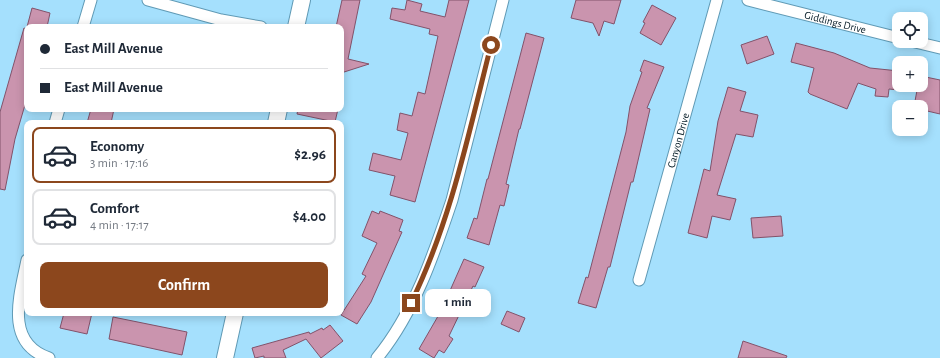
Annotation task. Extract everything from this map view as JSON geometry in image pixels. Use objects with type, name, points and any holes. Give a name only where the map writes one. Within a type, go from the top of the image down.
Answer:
[{"type":"street","points":[[84,24],[91,0]]},
{"type":"street","points":[[148,0],[221,20],[244,24]]},
{"type":"street","points":[[297,24],[302,0]]},
{"type":"street","points":[[377,358],[406,314],[441,232],[452,200],[503,0]]},
{"type":"street","name":"Canyon Drive","points":[[639,280],[717,0]]},
{"type":"street","name":"Giddings Drive","points":[[748,0],[892,36]]},
{"type":"street","points":[[928,45],[940,48]]},
{"type":"street","points":[[24,277],[19,306],[19,327],[30,349],[49,358]]},
{"type":"street","points":[[225,358],[234,316]]},
{"type":"building","points":[[342,0],[360,0],[348,59],[369,64],[344,72],[344,24],[337,24]]},
{"type":"building","points":[[407,0],[422,4],[420,11],[445,17],[449,0],[469,0],[415,202],[390,195],[395,176],[369,170],[373,153],[401,160],[408,133],[397,130],[400,113],[412,116],[418,92],[425,94],[438,36],[429,34],[430,29],[390,19],[392,8],[405,10]]},
{"type":"building","points":[[576,0],[621,0],[614,24],[604,21],[599,36],[593,23],[571,18]]},
{"type":"building","points":[[652,5],[676,18],[661,45],[640,33],[645,23],[643,22]]},
{"type":"building","points":[[32,8],[50,13],[48,24],[28,24]]},
{"type":"building","points":[[24,28],[24,108],[15,139],[5,190],[0,189],[0,112]]},
{"type":"building","points":[[526,33],[544,38],[519,129],[506,184],[509,185],[504,206],[500,205],[489,245],[467,238],[474,218],[477,219]]},
{"type":"building","points":[[767,36],[774,54],[747,64],[741,45]]},
{"type":"building","points":[[796,43],[834,53],[870,68],[892,70],[892,89],[889,89],[888,97],[875,96],[876,89],[858,83],[847,109],[810,94],[808,92],[814,68],[791,62]]},
{"type":"building","points":[[644,60],[664,67],[647,108],[650,109],[633,182],[631,182],[610,267],[608,267],[596,308],[578,303],[586,277],[588,278],[626,132],[630,106],[642,72],[640,71]]},
{"type":"building","points":[[928,77],[940,80],[940,114],[928,111],[928,100],[915,100],[917,92],[928,92]]},
{"type":"building","points":[[728,87],[746,92],[740,111],[758,115],[753,137],[736,134],[717,195],[736,199],[730,220],[712,216],[707,238],[688,233],[704,169],[710,171],[718,121]]},
{"type":"building","points":[[90,112],[113,112],[112,120],[88,120]]},
{"type":"building","points":[[297,112],[337,112],[335,120],[326,120],[297,114]]},
{"type":"building","points":[[372,211],[379,214],[380,211],[403,220],[399,231],[402,232],[371,302],[357,324],[343,316],[344,310],[366,276],[362,274],[377,243],[362,236]]},
{"type":"building","points":[[781,216],[783,236],[753,238],[751,218]]},
{"type":"building","points":[[464,259],[484,267],[475,287],[473,286],[449,336],[453,339],[444,353],[439,350],[434,358],[419,349],[441,311]]},
{"type":"building","points":[[507,311],[525,318],[519,332],[501,324]]},
{"type":"building","points":[[63,316],[91,316],[87,334],[60,328]]},
{"type":"building","points":[[113,317],[187,332],[182,355],[109,339]]},
{"type":"building","points":[[330,325],[343,341],[321,358],[306,339],[283,350],[286,358],[264,358],[264,356],[255,358],[252,348],[309,332],[310,334],[322,328],[323,330]]},
{"type":"building","points":[[743,341],[787,356],[786,358],[738,358]]},
{"type":"route","points":[[411,303],[417,292],[441,232],[452,200],[491,45]]}]
